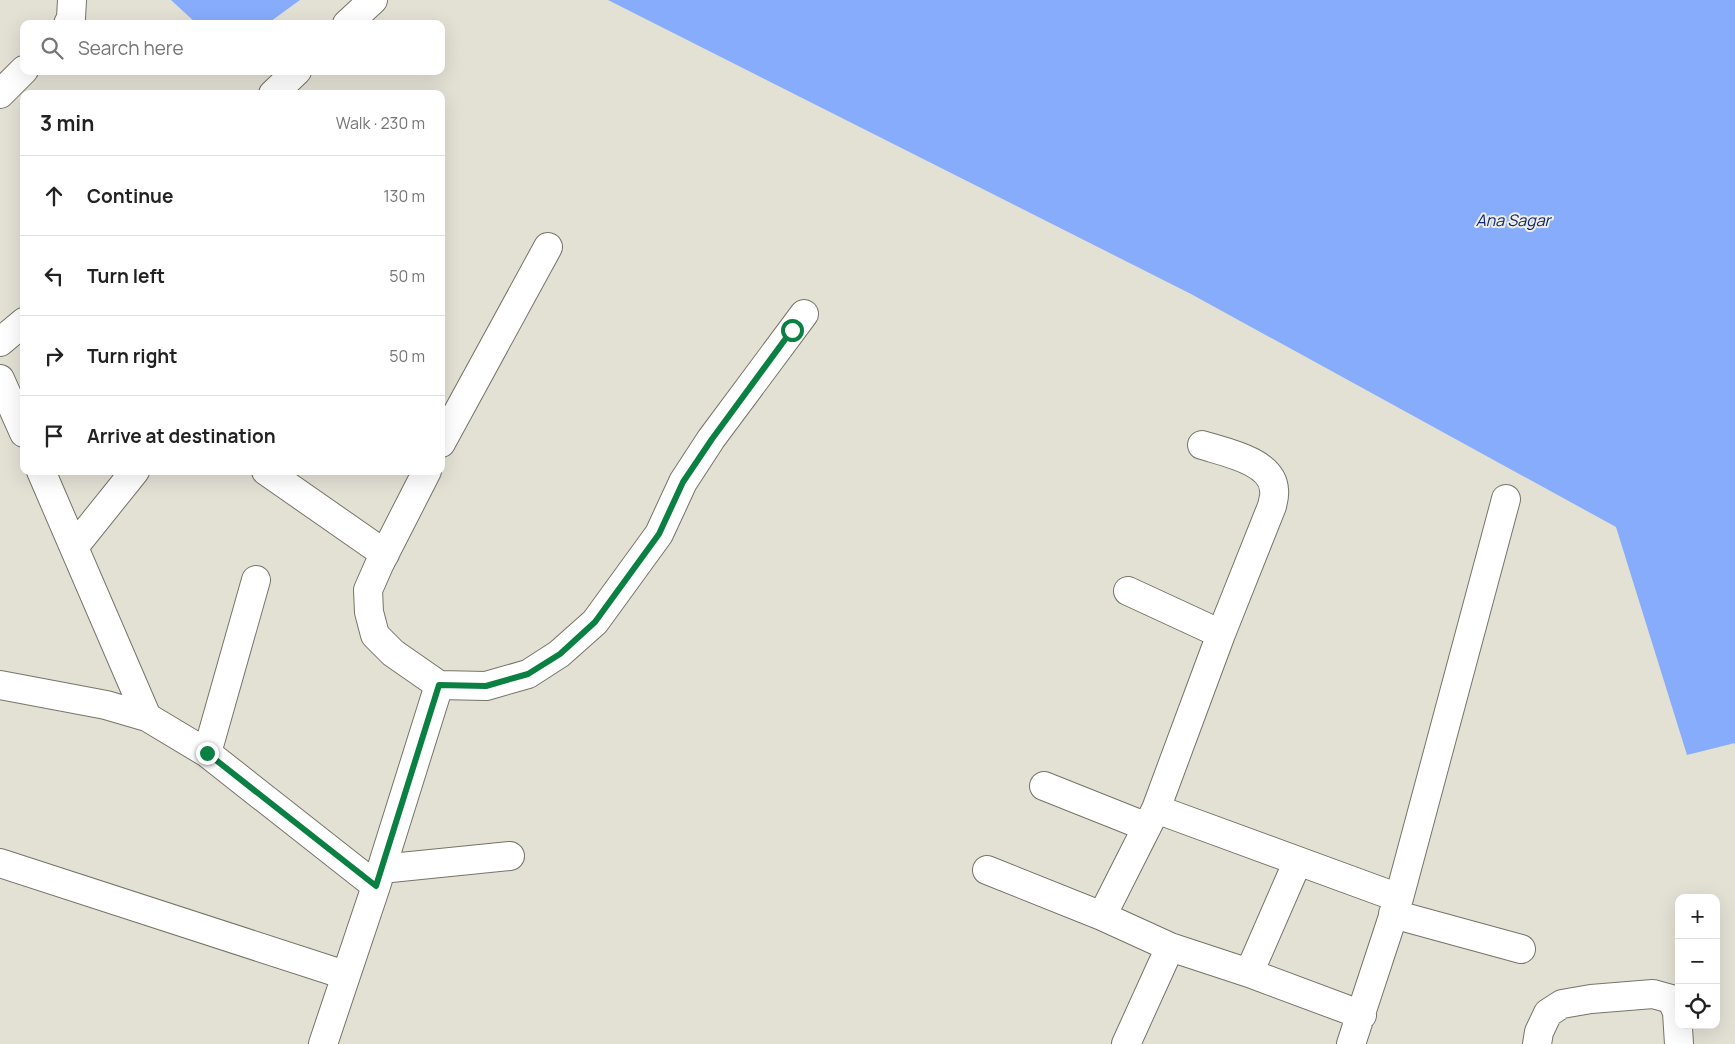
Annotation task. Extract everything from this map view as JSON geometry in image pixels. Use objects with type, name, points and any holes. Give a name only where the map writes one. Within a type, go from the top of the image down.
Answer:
[{"type":"street","points":[[71,20],[72,0]]},
{"type":"street","points":[[351,20],[373,0]]},
{"type":"street","points":[[0,94],[20,74]]},
{"type":"street","points":[[277,90],[293,75]]},
{"type":"street","points":[[445,436],[548,247]]},
{"type":"street","points":[[425,475],[368,590],[369,612],[375,635],[393,653],[439,685],[486,686],[528,674],[560,654],[595,622],[659,534],[683,482],[712,439],[804,314]]},
{"type":"street","points":[[0,342],[20,325]]},
{"type":"street","points":[[0,379],[20,424]]},
{"type":"street","points":[[1102,916],[1152,818],[1221,634],[1272,506],[1275,489],[1268,474],[1255,463],[1202,445]]},
{"type":"street","points":[[43,475],[148,717]]},
{"type":"street","points":[[74,547],[133,475]]},
{"type":"street","points":[[272,475],[385,554]]},
{"type":"street","points":[[1351,1044],[1396,906],[1506,499]]},
{"type":"street","points":[[207,753],[256,580]]},
{"type":"street","points":[[1128,592],[1221,634]]},
{"type":"street","points":[[0,685],[106,705],[148,717],[207,753],[378,878],[510,856]]},
{"type":"street","points":[[323,1044],[439,685]]},
{"type":"street","points":[[1044,786],[1297,862],[1396,906],[1521,949]]},
{"type":"street","points":[[1249,973],[1297,862]]},
{"type":"street","points":[[0,863],[345,976]]},
{"type":"street","points":[[986,870],[1102,916],[1170,948],[1249,973],[1362,1015]]},
{"type":"street","points":[[1126,1044],[1170,948]]},
{"type":"street","points":[[1537,1044],[1539,1032],[1548,1013],[1562,1004],[1591,999],[1653,994],[1671,999],[1677,1012],[1679,1044]]},
{"type":"water","points":[[171,0],[300,0],[272,20],[193,20]]},
{"type":"water","name":"Ana Sagar","points":[[608,0],[1735,0],[1735,743],[1687,755],[1616,527],[1191,294]]},
{"type":"route","points":[[207,753],[376,886],[439,685],[486,686],[528,674],[560,654],[595,622],[659,534],[683,482],[712,439],[792,330]]}]
